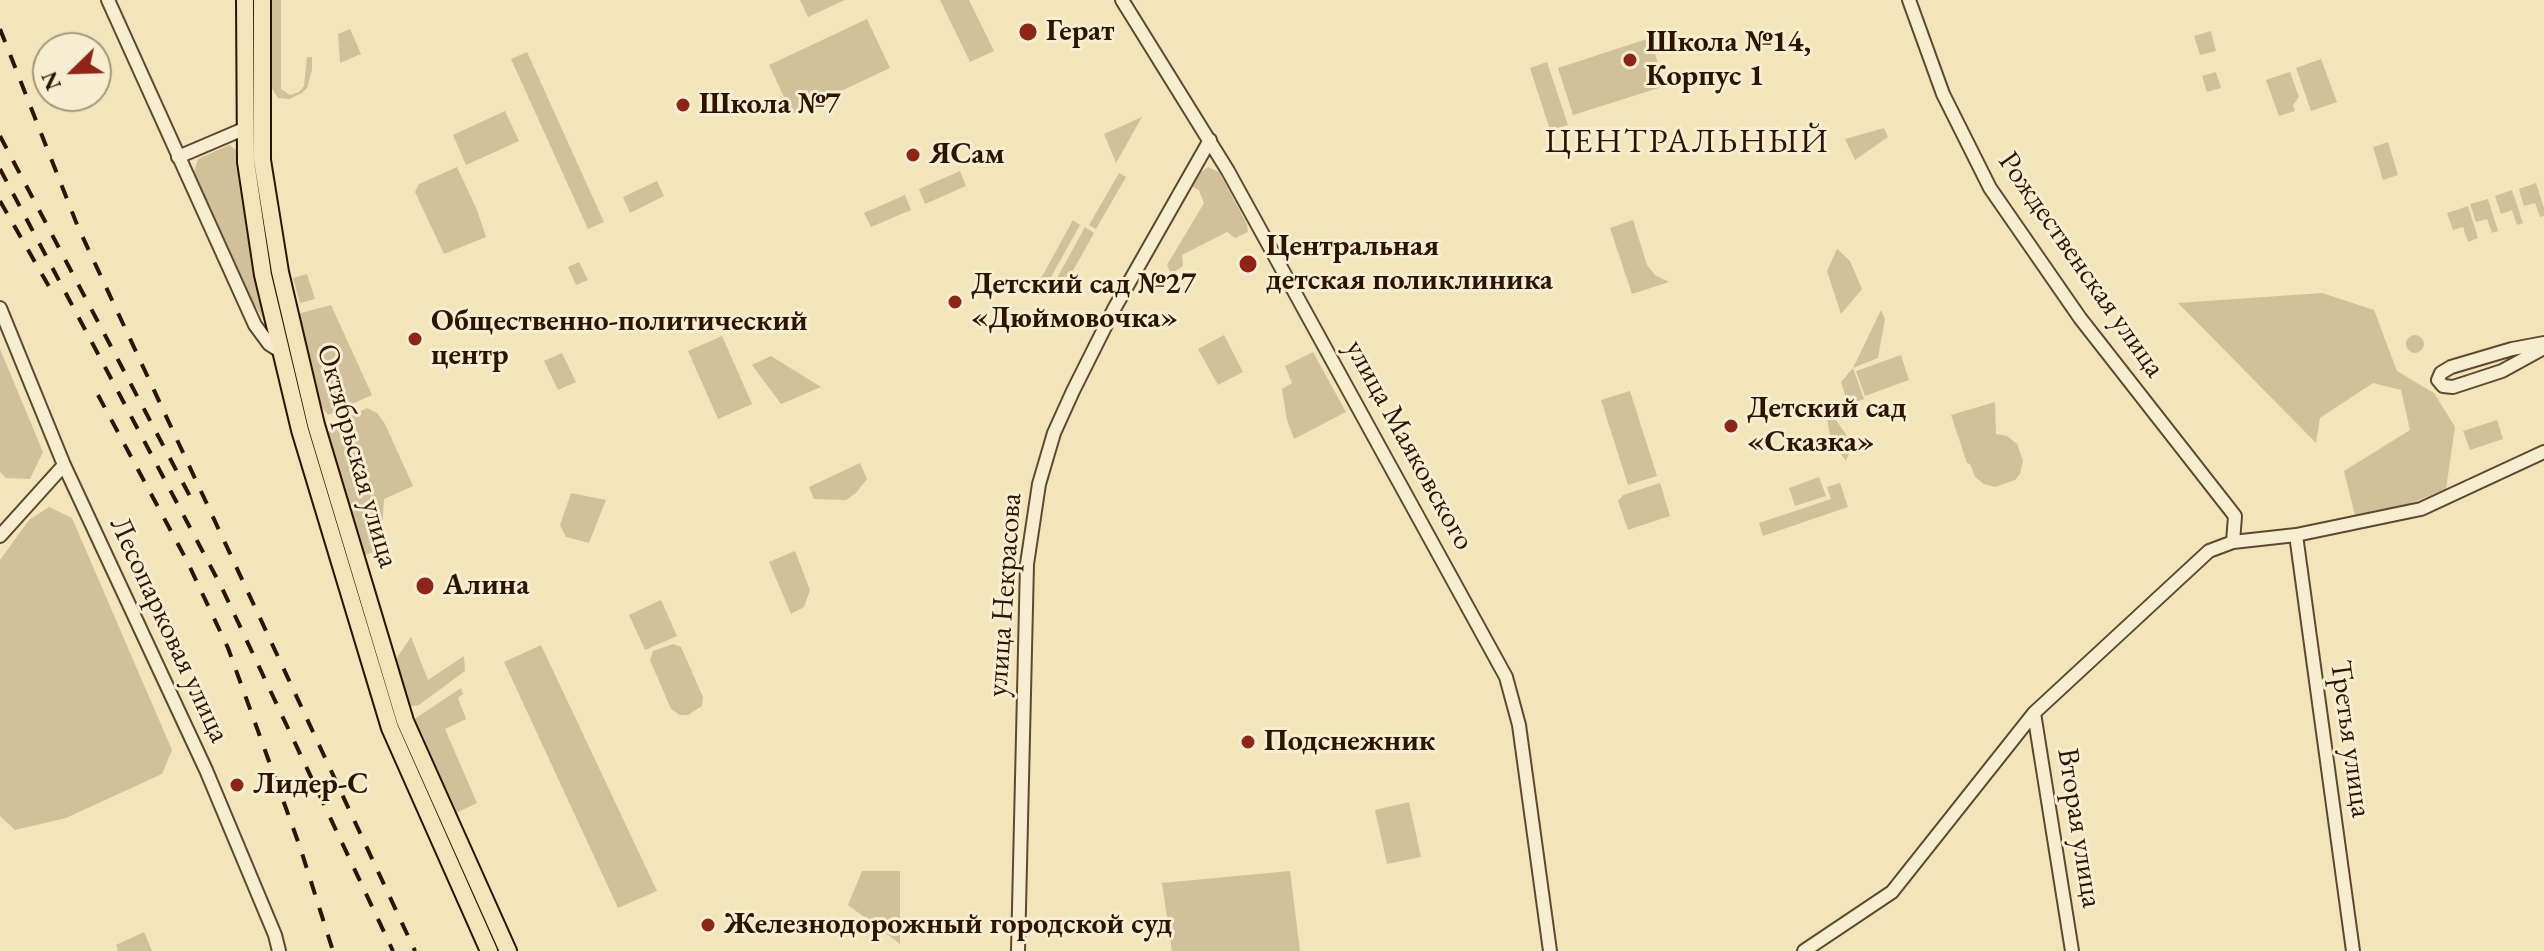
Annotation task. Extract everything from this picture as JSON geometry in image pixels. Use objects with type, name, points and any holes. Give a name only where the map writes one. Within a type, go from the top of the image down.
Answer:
[{"type":"main road","name":"Октябрьская улица","points":[[245,0],[246,162],[263,275],[300,430],[390,728],[489,951]]},
{"type":"main road","name":"Октябрьская улица","points":[[262,0],[262,160],[280,272],[316,425],[405,721],[508,951]]},
{"type":"street","points":[[108,0],[255,325],[269,344],[281,353],[300,360]]},
{"type":"street","name":"улица Маяковского","points":[[1122,0],[1210,140],[1506,677],[1519,725],[1550,951]]},
{"type":"street","name":"Рождественская улица","points":[[1909,0],[1943,94],[1990,188],[2080,318],[2235,516],[2233,542]]},
{"type":"street","points":[[178,157],[246,128]]},
{"type":"street","name":"улица Некрасова","points":[[1018,951],[1027,564],[1039,484],[1063,411],[1114,309],[1210,140]]},
{"type":"street","name":"Лесопарковая улица","points":[[0,308],[64,465],[206,770],[279,951]]},
{"type":"street","points":[[2544,346],[2502,371],[2453,387],[2443,386],[2438,380],[2441,373],[2451,367],[2512,349],[2544,346]]},
{"type":"street","points":[[1804,951],[1892,892],[2034,713],[2209,551],[2233,542],[2296,535],[2421,509],[2544,452]]},
{"type":"street","points":[[0,536],[64,465]]},
{"type":"street","name":"Третья улица","points":[[2296,535],[2353,951]]},
{"type":"street","name":"Вторая улица","points":[[2034,713],[2072,951]]},
{"type":"shaded area","points":[[271,0],[281,0],[281,89],[290,95],[299,92],[304,86],[307,57],[312,57],[307,88],[289,99],[278,98],[270,85]]},
{"type":"shaded area","points":[[800,0],[845,0],[808,17]]},
{"type":"shaded area","points":[[940,0],[969,0],[994,51],[970,62]]},
{"type":"shaded area","points":[[867,19],[890,68],[792,114],[769,65]]},
{"type":"shaded area","points":[[350,29],[361,54],[340,63],[338,34]]},
{"type":"shaded area","points":[[2211,31],[2216,51],[2200,55],[2194,36]]},
{"type":"shaded area","points":[[1650,38],[1665,86],[1573,115],[1558,68]]},
{"type":"shaded area","points":[[527,52],[604,222],[588,229],[511,59]]},
{"type":"shaded area","points":[[2321,59],[2337,102],[2311,111],[2296,68]]},
{"type":"shaded area","points":[[1547,62],[1568,125],[1550,130],[1530,68]]},
{"type":"shaded area","points":[[2216,72],[2221,88],[2207,92],[2202,76]]},
{"type":"shaded area","points":[[2290,72],[2299,97],[2293,105],[2295,111],[2279,116],[2266,80]]},
{"type":"shaded area","points":[[505,111],[519,141],[466,165],[453,135]]},
{"type":"shaded area","points":[[1142,117],[1116,163],[1104,134]]},
{"type":"shaded area","points":[[1884,128],[1888,137],[1855,160],[1845,139]]},
{"type":"shaded area","points":[[2388,142],[2398,175],[2383,180],[2373,147]]},
{"type":"shaded area","points":[[229,145],[239,152],[267,325],[254,304],[194,172],[198,159]]},
{"type":"shaded area","points":[[457,167],[486,237],[444,254],[415,192],[419,184]]},
{"type":"shaded area","points":[[1208,167],[1219,172],[1247,224],[1248,232],[1235,238],[1227,232],[1182,255],[1183,266],[1171,274],[1167,265],[1204,203],[1199,190],[1191,186],[1192,182]]},
{"type":"shaded area","points":[[960,171],[966,186],[925,204],[919,189]]},
{"type":"shaded area","points":[[1119,173],[1126,177],[1096,229],[1089,225]]},
{"type":"shaded area","points":[[657,181],[664,196],[630,213],[623,197]]},
{"type":"shaded area","points":[[2536,183],[2544,208],[2544,216],[2540,217],[2535,203],[2524,206],[2519,189]]},
{"type":"shaded area","points":[[2512,190],[2523,223],[2517,225],[2512,210],[2501,214],[2495,196]]},
{"type":"shaded area","points":[[905,195],[911,210],[871,227],[864,213]]},
{"type":"shaded area","points":[[2488,199],[2498,231],[2492,233],[2487,219],[2476,222],[2470,204]]},
{"type":"shaded area","points":[[2468,206],[2478,238],[2468,242],[2463,227],[2453,230],[2447,213]]},
{"type":"shaded area","points":[[1073,220],[1080,225],[1046,286],[1039,282]]},
{"type":"shaded area","points":[[1633,220],[1647,265],[1655,275],[1669,282],[1632,294],[1610,228]]},
{"type":"shaded area","points":[[1085,227],[1094,233],[1060,294],[1051,289]]},
{"type":"shaded area","points":[[1837,249],[1850,261],[1862,289],[1841,314],[1827,271]]},
{"type":"shaded area","points":[[579,262],[588,280],[576,285],[568,267]]},
{"type":"shaded area","points":[[307,274],[315,299],[300,303],[293,278]]},
{"type":"shaded area","points":[[2322,293],[2374,310],[2397,371],[2434,393],[2455,427],[2446,489],[2407,505],[2355,515],[2344,471],[2410,430],[2401,390],[2373,383],[2320,418],[2316,443],[2178,303]]},
{"type":"shaded area","points":[[331,305],[372,395],[328,415],[321,406],[297,314]]},
{"type":"shaded area","points":[[1881,310],[1885,319],[1878,358],[1853,368]]},
{"type":"shaded area","points":[[1224,335],[1243,372],[1218,385],[1198,349]]},
{"type":"shaded area","points":[[2415,335],[2424,344],[2415,353],[2406,344]]},
{"type":"shaded area","points":[[722,336],[752,404],[718,419],[688,351]]},
{"type":"shaded area","points":[[0,349],[43,452],[30,479],[6,478],[0,472]]},
{"type":"shaded area","points":[[1313,352],[1346,412],[1294,439],[1282,389],[1292,383],[1285,366]]},
{"type":"shaded area","points":[[562,353],[576,382],[558,390],[544,361]]},
{"type":"shaded area","points":[[1901,355],[1909,380],[1865,396],[1856,371]]},
{"type":"shaded area","points":[[771,356],[821,387],[781,404],[752,365]]},
{"type":"shaded area","points":[[1853,368],[1864,399],[1848,405],[1841,382]]},
{"type":"shaded area","points":[[1630,391],[1657,476],[1628,485],[1601,400]]},
{"type":"shaded area","points":[[1995,402],[1996,434],[2007,436],[2017,444],[2023,461],[2015,480],[1995,487],[1975,477],[1967,463],[1951,415]]},
{"type":"shaded area","points":[[367,408],[377,413],[385,424],[413,486],[384,499],[381,549],[363,556],[328,432],[335,423]]},
{"type":"shaded area","points":[[1834,417],[1849,439],[1846,461],[1831,441],[1827,419]]},
{"type":"shaded area","points":[[2497,420],[2503,439],[2470,450],[2463,431]]},
{"type":"shaded area","points":[[860,463],[867,479],[856,493],[846,500],[814,499],[809,487]]},
{"type":"shaded area","points":[[1819,477],[1826,496],[1795,506],[1789,488]]},
{"type":"shaded area","points":[[1660,483],[1670,516],[1628,530],[1618,501],[1623,495]]},
{"type":"shaded area","points":[[1840,483],[1848,507],[1763,536],[1759,523],[1831,499],[1827,487]]},
{"type":"shaded area","points":[[571,493],[606,500],[589,543],[566,537],[560,525]]},
{"type":"shaded area","points":[[49,507],[72,518],[172,750],[162,774],[66,818],[15,830],[0,816],[0,560],[29,520]]},
{"type":"shaded area","points":[[795,551],[810,590],[804,607],[791,614],[769,562]]},
{"type":"shaded area","points":[[661,600],[677,636],[645,650],[629,615]]},
{"type":"shaded area","points":[[411,637],[428,680],[464,656],[465,671],[419,705],[408,707],[394,662]]},
{"type":"shaded area","points":[[673,644],[681,647],[703,697],[702,706],[688,715],[680,715],[671,709],[650,660],[653,651]]},
{"type":"shaded area","points":[[541,645],[657,891],[618,908],[504,662]]},
{"type":"shaded area","points":[[461,688],[463,694],[458,698],[466,719],[445,729],[477,803],[456,813],[413,720]]},
{"type":"shaded area","points":[[1409,802],[1421,857],[1387,864],[1375,810]]},
{"type":"shaded area","points":[[862,871],[900,871],[900,944],[848,905]]},
{"type":"shaded area","points":[[1290,871],[1300,951],[1172,951],[1162,883]]},
{"type":"shaded area","points":[[144,932],[152,951],[118,951],[116,945]]},
{"type":"railway","points":[[0,29],[78,227],[415,951]]},
{"type":"railway","points":[[0,136],[193,502]]},
{"type":"railway","points":[[0,169],[221,586],[393,951]]},
{"type":"railway","points":[[0,201],[51,290]]},
{"type":"railway","points":[[98,395],[187,561],[228,648],[300,847],[333,951]]},
{"type":"place","name":"Герат","points":[[1028,32]]},
{"type":"place","name":"Школа №14, Корпус 1","points":[[1630,60]]},
{"type":"place","name":"Школа №7","points":[[683,105]]},
{"type":"place","name":"ЯСам","points":[[913,155]]},
{"type":"place","name":"Центральная детская поликлиника","points":[[1248,264]]},
{"type":"place","name":"Детский сад №27 «Дюймовочка»","points":[[955,302]]},
{"type":"place","name":"Общественно-политический центр","points":[[415,339]]},
{"type":"place","name":"Детский сад «Сказка»","points":[[1731,426]]},
{"type":"place","name":"Алина","points":[[425,586]]},
{"type":"place","name":"Подснежник","points":[[1248,742]]},
{"type":"place","name":"Лидер-С","points":[[237,785]]},
{"type":"place","name":"Железнодорожный городской суд","points":[[708,925]]},
{"type":"district","name":"ЦЕНТРАЛЬНЫЙ","points":[[1687,143]]}]
